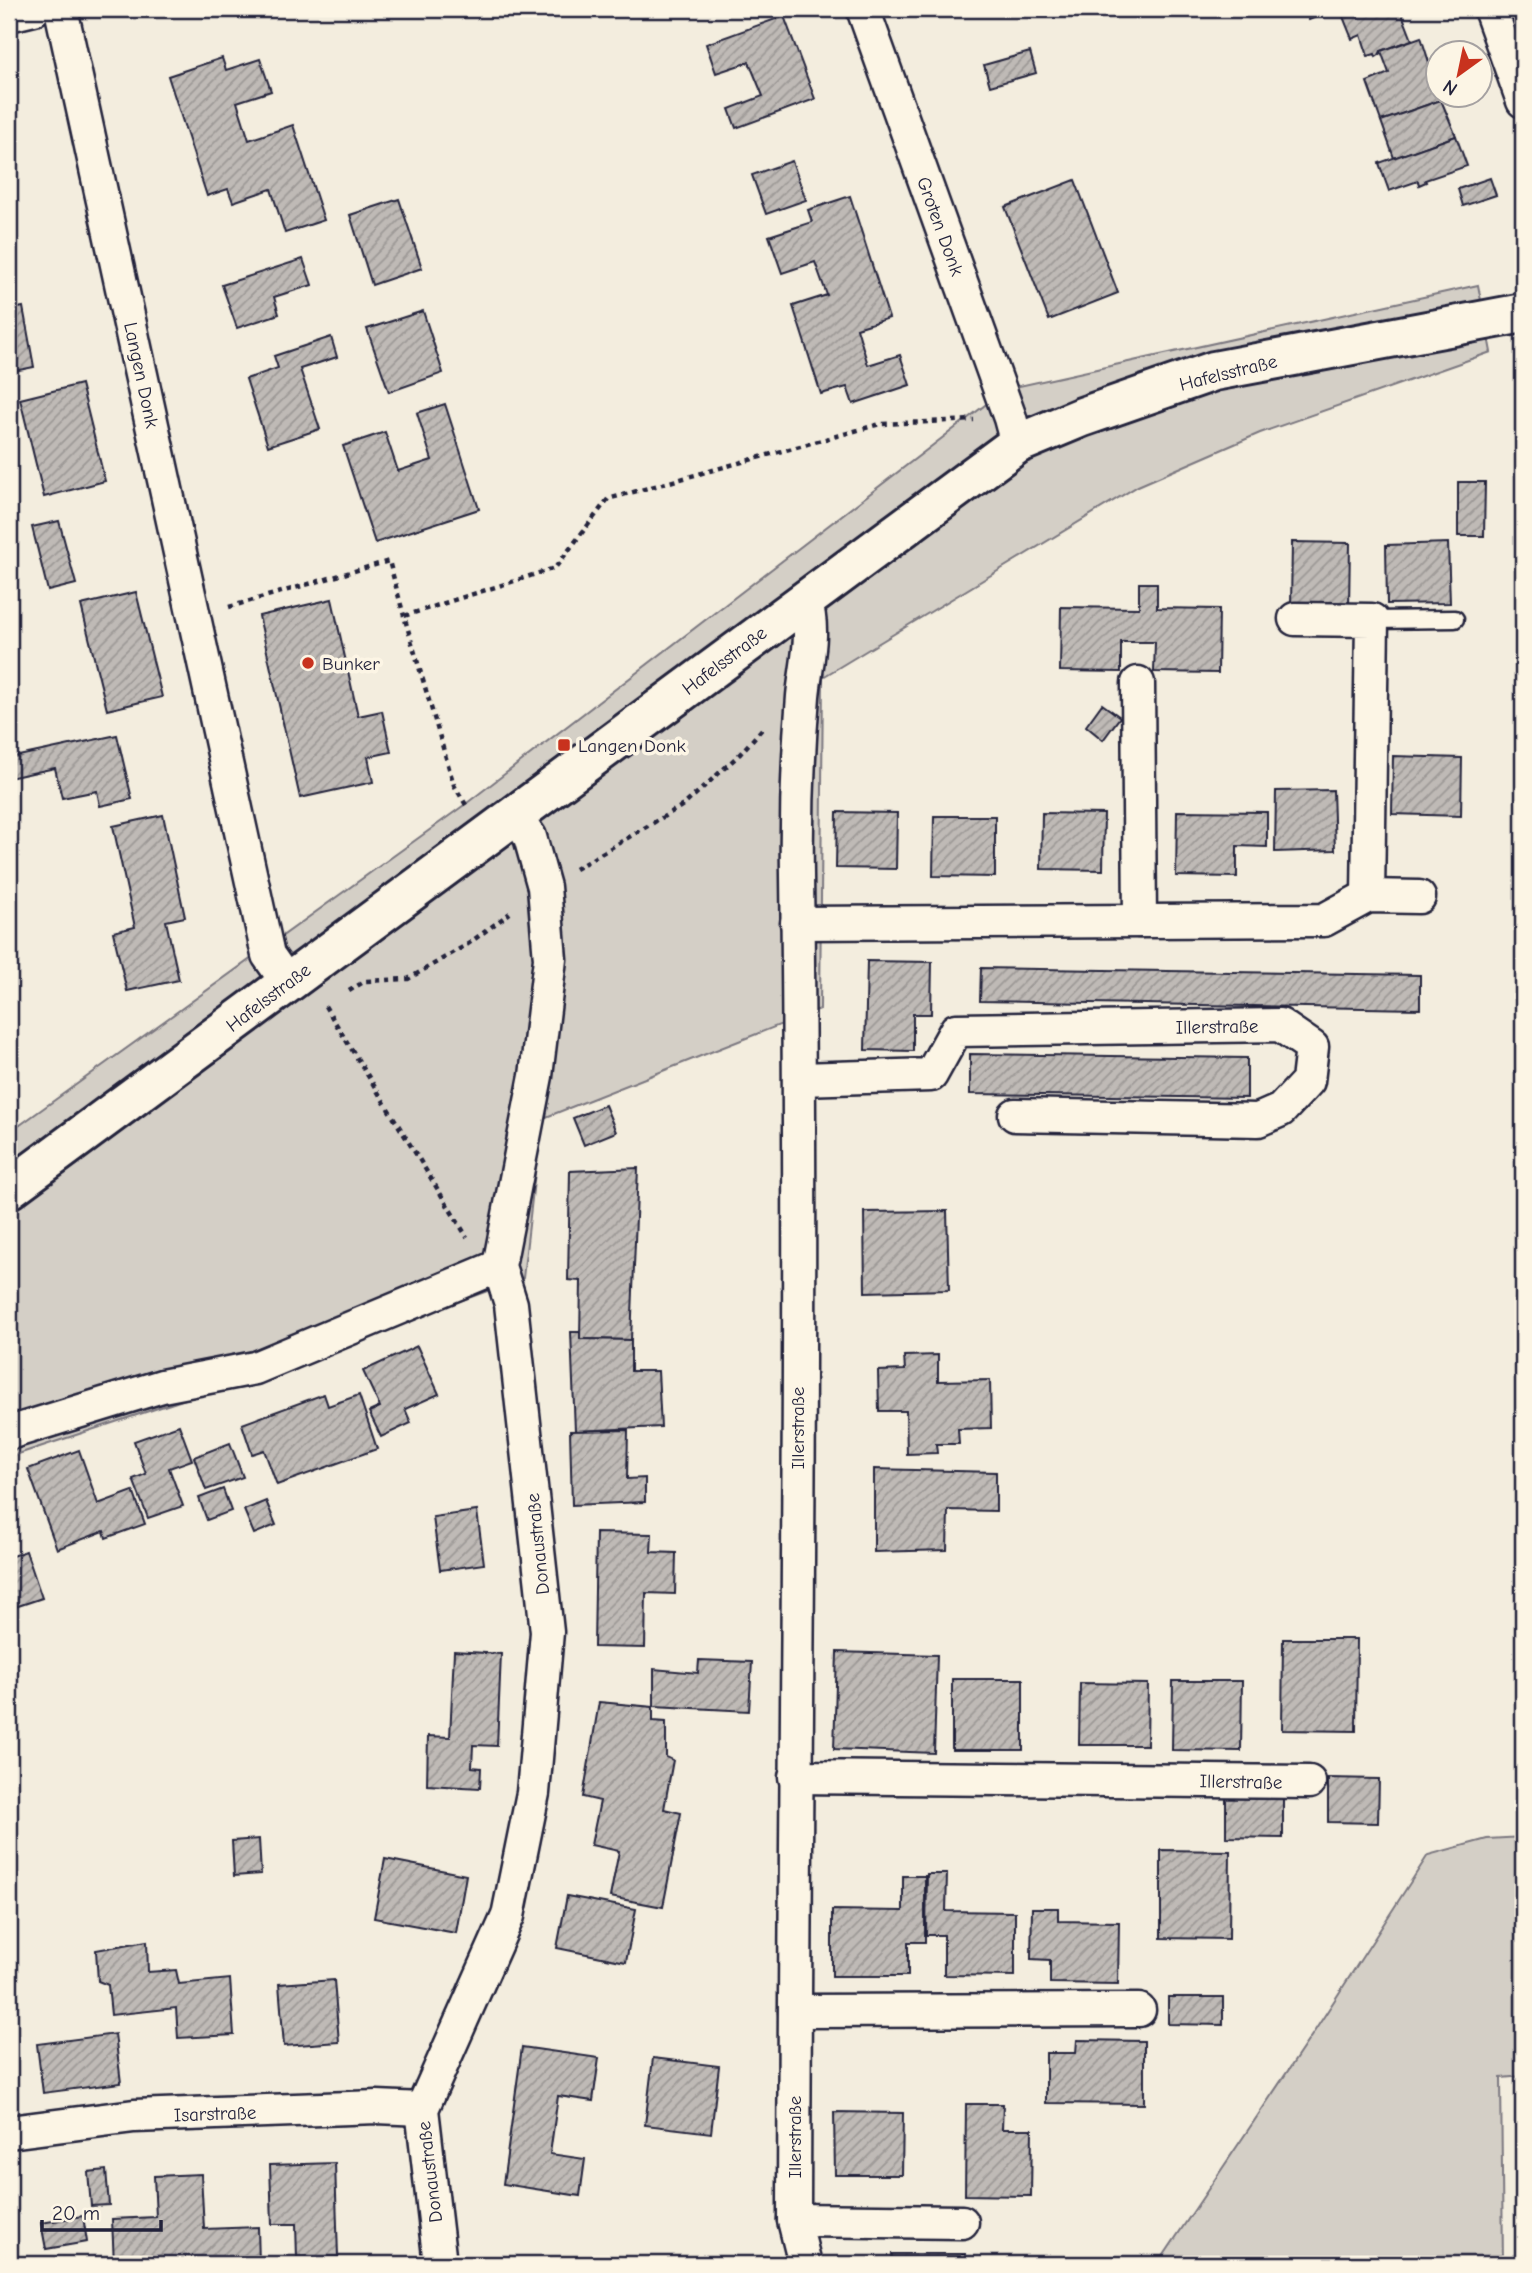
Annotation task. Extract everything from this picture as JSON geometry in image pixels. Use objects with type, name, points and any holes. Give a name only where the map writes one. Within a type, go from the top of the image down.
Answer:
[{"type":"main road","name":"Hafelsstraße","points":[[9,1189],[805,600],[1014,431],[1082,417],[1213,371],[1523,313]]},
{"type":"street","points":[[9,15],[34,9]]},
{"type":"street","name":"Langen Donk","points":[[61,9],[196,616],[268,955],[287,982]]},
{"type":"street","name":"Groten Donk","points":[[863,9],[1014,431]]},
{"type":"street","points":[[1490,9],[1523,101]]},
{"type":"street","name":"Illerstraße","points":[[804,2264],[794,2220],[794,2011],[800,1079],[796,817],[803,693],[812,619],[805,600]]},
{"type":"street","points":[[1295,619],[1372,620],[1368,896]]},
{"type":"street","points":[[1138,682],[1140,921]]},
{"type":"street","name":"Donaustraße","points":[[440,2264],[422,2109],[508,1916],[533,1793],[547,1632],[512,1304],[499,1266],[536,1076],[550,959],[544,887],[530,837],[516,814]]},
{"type":"street","points":[[797,923],[1324,920],[1368,896],[1419,897]]},
{"type":"street","name":"Illerstraße","points":[[800,1079],[931,1075],[956,1030],[1280,1026],[1312,1047],[1308,1081],[1281,1110],[1258,1120],[1015,1115]]},
{"type":"street","points":[[9,1433],[162,1386],[255,1368],[499,1266]]},
{"type":"street","name":"Illerstraße","points":[[795,1777],[1309,1782]]},
{"type":"street","points":[[794,2011],[1139,2010]]},
{"type":"street","name":"Isarstraße","points":[[9,2133],[134,2116],[377,2107],[422,2109]]},
{"type":"street","points":[[794,2220],[962,2222]]},
{"type":"lane","points":[[1372,620],[1455,618]]},
{"type":"path","points":[[404,616],[555,568],[608,499],[880,424],[1014,431]]},
{"type":"path","points":[[196,616],[389,561],[454,785],[467,808]]},
{"type":"path","points":[[345,993],[365,981],[408,979],[468,944],[544,887],[685,804],[740,754],[788,700],[803,693]]},
{"type":"path","points":[[314,1012],[335,999]]},
{"type":"path","points":[[324,1005],[475,1249],[499,1266]]},
{"type":"shaded area","points":[[1478,285],[1491,352],[1260,433],[1138,486],[823,677],[820,1009],[541,1119],[523,1278],[240,1381],[9,1457],[9,1133],[467,803],[1006,389]]},
{"type":"shaded area","points":[[1523,1837],[1523,2076],[1501,2078],[1503,2264],[1158,2264],[1314,2032],[1428,1855],[1487,1839]]},
{"type":"building","points":[[1304,9],[1328,9],[1329,12],[1309,20]]},
{"type":"building","points":[[1356,9],[1400,9],[1412,40],[1381,51],[1376,57],[1375,54],[1368,56],[1361,35],[1352,39],[1342,14]]},
{"type":"building","points":[[784,16],[815,99],[736,128],[729,109],[763,96],[749,62],[716,73],[706,44]]},
{"type":"building","points":[[1421,37],[1424,46],[1424,106],[1381,121],[1367,82],[1389,73],[1381,51]]},
{"type":"building","points":[[1030,52],[1036,73],[990,86],[984,65]]},
{"type":"building","points":[[222,58],[226,70],[260,59],[271,91],[237,102],[249,140],[293,125],[324,220],[285,233],[271,189],[233,202],[228,189],[207,196],[168,76]]},
{"type":"building","points":[[1424,106],[1444,108],[1456,136],[1394,158],[1381,121]]},
{"type":"building","points":[[1456,136],[1467,166],[1425,180],[1426,182],[1419,185],[1418,181],[1389,191],[1379,163]]},
{"type":"building","points":[[792,161],[806,200],[766,214],[752,175]]},
{"type":"building","points":[[1490,178],[1496,195],[1463,206],[1458,189]]},
{"type":"building","points":[[1075,180],[1118,293],[1049,320],[1005,207]]},
{"type":"building","points":[[850,196],[889,318],[857,328],[868,365],[900,355],[910,385],[853,404],[847,387],[821,394],[793,306],[827,295],[815,262],[782,273],[769,236],[812,222],[808,210]]},
{"type":"building","points":[[399,199],[422,268],[372,285],[350,215]]},
{"type":"building","points":[[303,259],[312,285],[274,297],[279,314],[237,328],[222,285]]},
{"type":"building","points":[[23,307],[34,367],[9,372],[9,310]]},
{"type":"building","points":[[423,311],[443,373],[389,392],[367,329]]},
{"type":"building","points":[[331,337],[337,357],[300,369],[320,429],[268,446],[246,379],[278,368],[274,356]]},
{"type":"building","points":[[1523,378],[1523,683],[1518,683]]},
{"type":"building","points":[[81,384],[105,481],[44,497],[20,399]]},
{"type":"building","points":[[445,404],[479,509],[375,543],[343,446],[385,432],[398,471],[432,460],[417,413]]},
{"type":"building","points":[[1458,482],[1485,482],[1484,536],[1458,536]]},
{"type":"building","points":[[59,521],[76,584],[48,591],[32,527]]},
{"type":"building","points":[[1292,542],[1350,543],[1349,608],[1291,608]]},
{"type":"building","points":[[1448,543],[1450,603],[1387,604],[1386,545]]},
{"type":"building","points":[[1139,583],[1157,583],[1157,608],[1219,609],[1218,673],[1154,672],[1155,642],[1121,642],[1121,672],[1060,671],[1061,607],[1139,608]]},
{"type":"building","points":[[136,592],[162,697],[107,710],[81,605]]},
{"type":"building","name":"Bunker","points":[[332,599],[358,716],[382,711],[391,752],[368,757],[373,782],[300,798],[259,616]]},
{"type":"building","points":[[1102,704],[1120,717],[1103,740],[1086,726]]},
{"type":"building","points":[[117,735],[132,799],[100,806],[97,791],[62,798],[55,768],[9,778],[9,758]]},
{"type":"building","points":[[1393,756],[1462,758],[1461,816],[1392,814]]},
{"type":"building","points":[[1333,790],[1335,850],[1275,852],[1276,791]]},
{"type":"building","points":[[1177,811],[1267,812],[1267,847],[1237,846],[1237,877],[1176,876]]},
{"type":"building","points":[[837,812],[897,813],[896,869],[836,868]]},
{"type":"building","points":[[1042,813],[1104,814],[1103,870],[1041,869]]},
{"type":"building","points":[[163,815],[185,917],[166,921],[179,980],[127,991],[113,932],[135,927],[113,826]]},
{"type":"building","points":[[934,816],[995,816],[995,877],[933,876]]},
{"type":"building","points":[[867,961],[932,962],[931,1014],[913,1014],[913,1051],[865,1050]]},
{"type":"building","points":[[981,968],[1420,975],[1420,1009],[980,1001]]},
{"type":"building","points":[[970,1054],[1247,1058],[1247,1098],[970,1094]]},
{"type":"building","points":[[605,1105],[616,1132],[584,1145],[573,1118]]},
{"type":"building","points":[[638,1168],[631,1340],[580,1339],[581,1281],[568,1280],[570,1171]]},
{"type":"building","points":[[947,1211],[949,1290],[865,1292],[864,1212]]},
{"type":"building","points":[[571,1332],[580,1332],[580,1339],[631,1340],[631,1371],[658,1371],[661,1427],[575,1431]]},
{"type":"building","points":[[417,1346],[439,1394],[405,1409],[411,1423],[381,1437],[369,1412],[380,1407],[363,1371]]},
{"type":"building","points":[[938,1355],[938,1381],[990,1380],[991,1428],[958,1429],[959,1444],[936,1444],[937,1453],[907,1454],[906,1411],[879,1411],[878,1371],[905,1370],[904,1356]]},
{"type":"building","points":[[324,1394],[328,1406],[359,1395],[377,1449],[277,1485],[264,1450],[252,1454],[242,1424]]},
{"type":"building","points":[[179,1425],[192,1460],[169,1468],[183,1506],[148,1518],[133,1479],[146,1474],[134,1441]]},
{"type":"building","points":[[628,1430],[627,1479],[645,1478],[645,1502],[572,1505],[570,1431]]},
{"type":"building","points":[[230,1443],[243,1477],[206,1490],[194,1457]]},
{"type":"building","points":[[79,1450],[98,1504],[133,1491],[145,1524],[106,1538],[104,1531],[57,1549],[28,1469]]},
{"type":"building","points":[[874,1469],[996,1472],[996,1511],[948,1510],[947,1550],[874,1552]]},
{"type":"building","points":[[223,1489],[231,1511],[207,1520],[199,1498]]},
{"type":"building","points":[[266,1501],[276,1525],[254,1534],[244,1510]]},
{"type":"building","points":[[477,1511],[484,1564],[440,1570],[433,1517]]},
{"type":"building","points":[[596,1533],[652,1534],[651,1552],[676,1553],[675,1594],[646,1593],[645,1648],[594,1647]]},
{"type":"building","points":[[26,1551],[42,1598],[9,1609],[9,1557]]},
{"type":"building","points":[[1283,1639],[1357,1639],[1356,1731],[1282,1730]]},
{"type":"building","points":[[454,1651],[501,1654],[497,1746],[473,1745],[472,1767],[481,1768],[480,1788],[427,1785],[428,1736],[450,1737]]},
{"type":"building","points":[[837,1652],[937,1655],[934,1753],[834,1749]]},
{"type":"building","points":[[699,1660],[752,1662],[749,1711],[654,1706],[654,1669],[698,1673]]},
{"type":"building","points":[[952,1679],[1023,1679],[1023,1750],[952,1750]]},
{"type":"building","points":[[1173,1681],[1242,1681],[1241,1751],[1172,1750]]},
{"type":"building","points":[[1080,1683],[1148,1684],[1147,1745],[1079,1745]]},
{"type":"building","points":[[599,1702],[653,1707],[653,1721],[666,1722],[666,1757],[673,1760],[664,1809],[681,1813],[663,1907],[610,1897],[619,1851],[591,1845],[600,1801],[583,1797]]},
{"type":"building","points":[[1328,1778],[1379,1779],[1378,1823],[1328,1822]]},
{"type":"building","points":[[1226,1797],[1283,1798],[1283,1838],[1226,1837]]},
{"type":"building","points":[[259,1839],[261,1874],[234,1876],[232,1841]]},
{"type":"building","points":[[1161,1850],[1230,1851],[1229,1939],[1161,1938]]},
{"type":"building","points":[[385,1859],[466,1875],[456,1933],[374,1918]]},
{"type":"building","points":[[927,1874],[947,1874],[946,1911],[1015,1912],[1015,1976],[944,1975],[944,1935],[926,1935]]},
{"type":"building","points":[[903,1876],[925,1876],[925,1942],[908,1942],[908,1976],[832,1976],[832,1910],[903,1911]]},
{"type":"building","points":[[567,1896],[636,1909],[626,1962],[557,1948]]},
{"type":"building","points":[[1032,1908],[1058,1908],[1058,1921],[1119,1922],[1118,1984],[1050,1983],[1050,1960],[1031,1959]]},
{"type":"building","points":[[147,1941],[148,1972],[176,1970],[179,1984],[230,1979],[234,2035],[178,2038],[176,2008],[111,2015],[108,1985],[98,1981],[96,1950]]},
{"type":"building","points":[[334,1980],[339,2042],[284,2046],[279,1984]]},
{"type":"building","points":[[1168,1997],[1223,1997],[1223,2025],[1168,2024]]},
{"type":"building","points":[[115,2034],[121,2083],[43,2093],[37,2044]]},
{"type":"building","points":[[1077,2040],[1144,2041],[1144,2104],[1046,2103],[1046,2053],[1076,2053]]},
{"type":"building","points":[[522,2047],[599,2058],[593,2101],[558,2096],[550,2154],[585,2159],[580,2196],[503,2184]]},
{"type":"building","points":[[653,2058],[719,2066],[711,2133],[645,2125]]},
{"type":"building","points":[[966,2104],[1003,2104],[1002,2129],[1032,2129],[1031,2196],[965,2195]]},
{"type":"building","points":[[834,2112],[903,2113],[902,2175],[835,2175]]},
{"type":"building","points":[[335,2163],[338,2257],[297,2258],[296,2224],[272,2224],[270,2165]]},
{"type":"building","points":[[106,2170],[109,2205],[91,2206],[88,2172]]},
{"type":"building","points":[[201,2174],[204,2229],[258,2227],[259,2264],[114,2264],[112,2219],[156,2217],[154,2176]]},
{"type":"building","points":[[83,2216],[87,2242],[46,2249],[41,2223]]},
{"type":"building","points":[[892,2254],[965,2254],[965,2264],[892,2264]]},
{"type":"place","name":"Bunker","points":[[308,663]]},
{"type":"place","name":"Langen Donk","points":[[564,745]]}]
